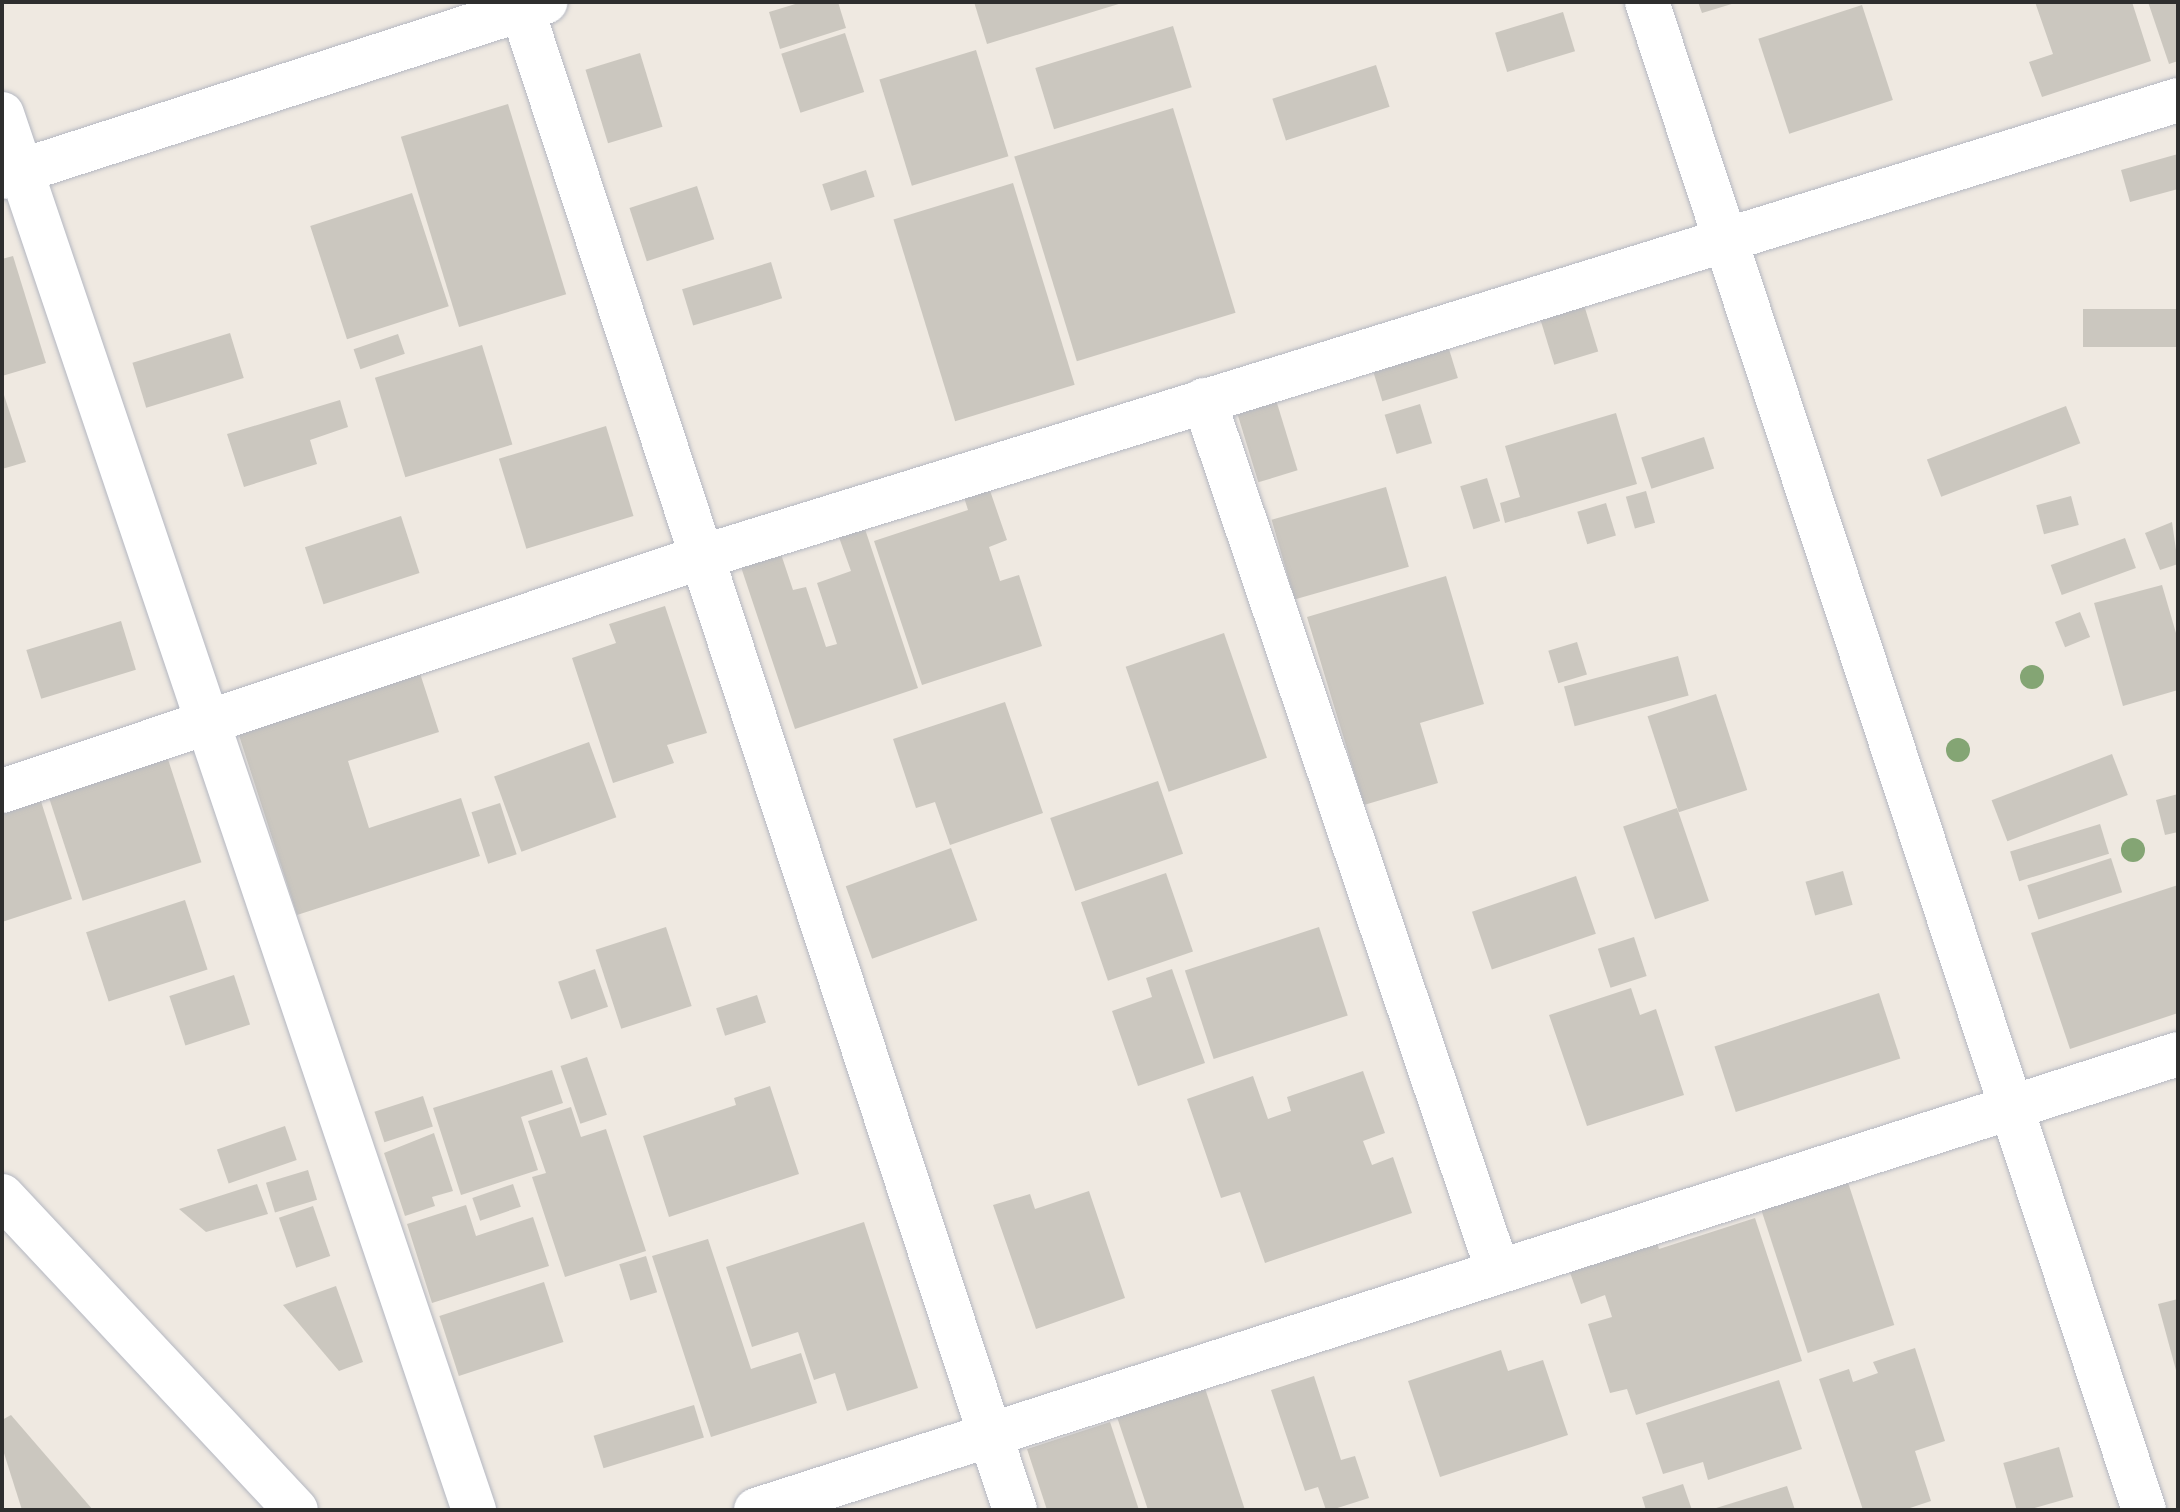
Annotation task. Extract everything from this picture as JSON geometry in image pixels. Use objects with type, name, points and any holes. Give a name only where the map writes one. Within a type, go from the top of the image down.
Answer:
[{"type":"street","points":[[1647,2],[2144,1510]]},
{"type":"street","points":[[11,174],[533,6],[705,556],[1015,1510]]},
{"type":"street","points":[[2,791],[705,556],[2178,100]]},
{"type":"street","points":[[2,114],[11,174],[208,721],[474,1510]]},
{"type":"street","points":[[1204,400],[1498,1271]]},
{"type":"street","points":[[756,1510],[2178,1054]]},
{"type":"street","points":[[2,1196],[296,1510]]},
{"type":"street","points":[[2152,1510],[2178,1502]]},
{"type":"building","points":[[802,2],[838,2],[846,28],[780,49],[769,12]]},
{"type":"building","points":[[974,2],[1122,2],[1122,3],[987,44]]},
{"type":"building","points":[[1698,2],[1735,2],[1735,3],[1702,13]]},
{"type":"building","points":[[2035,2],[2132,2],[2151,61],[2042,97],[2029,62],[2053,54]]},
{"type":"building","points":[[2148,2],[2178,2],[2178,61],[2169,64]]},
{"type":"building","points":[[1862,5],[1893,100],[1789,134],[1758,39]]},
{"type":"building","points":[[1563,12],[1575,51],[1507,72],[1495,33]]},
{"type":"building","points":[[1173,26],[1192,87],[1054,129],[1035,68]]},
{"type":"building","points":[[845,33],[864,92],[800,113],[781,54]]},
{"type":"building","points":[[976,50],[1008,156],[912,186],[879,80]]},
{"type":"building","points":[[640,53],[663,127],[608,143],[585,70]]},
{"type":"building","points":[[1376,65],[1390,107],[1286,141],[1272,99]]},
{"type":"building","points":[[508,104],[566,294],[459,327],[401,137]]},
{"type":"building","points":[[1173,108],[1236,313],[1077,361],[1014,157]]},
{"type":"building","points":[[2178,154],[2178,189],[2130,202],[2121,170]]},
{"type":"building","points":[[866,170],[875,197],[831,211],[822,184]]},
{"type":"building","points":[[1013,183],[1075,385],[955,421],[893,220]]},
{"type":"building","points":[[697,186],[714,239],[647,261],[629,208]]},
{"type":"building","points":[[412,193],[449,306],[347,339],[310,226]]},
{"type":"building","points":[[13,256],[46,363],[2,376],[2,259]]},
{"type":"building","points":[[771,262],[782,298],[693,326],[682,289]]},
{"type":"building","points":[[1581,295],[1598,351],[1554,365],[1537,308]]},
{"type":"building","points":[[2083,309],[2178,309],[2178,347],[2083,347]]},
{"type":"building","points":[[230,333],[244,378],[146,408],[132,363]]},
{"type":"building","points":[[398,334],[405,354],[360,369],[354,349]]},
{"type":"building","points":[[1445,336],[1458,378],[1382,401],[1369,359]]},
{"type":"building","points":[[482,345],[512,444],[405,477],[375,378]]},
{"type":"building","points":[[2,389],[26,462],[2,469]]},
{"type":"building","points":[[1273,390],[1298,470],[1258,482],[1234,402]]},
{"type":"building","points":[[340,400],[348,427],[310,440],[317,464],[244,487],[227,434]]},
{"type":"building","points":[[1420,404],[1432,443],[1397,454],[1385,415]]},
{"type":"building","points":[[2066,406],[2080,443],[1941,497],[1927,459]]},
{"type":"building","points":[[1616,413],[1637,484],[1505,523],[1500,503],[1520,497],[1505,446]]},
{"type":"building","points":[[606,426],[633,516],[526,549],[499,459]]},
{"type":"building","points":[[1704,437],[1714,468],[1651,489],[1641,457]]},
{"type":"building","points":[[1487,478],[1500,521],[1473,529],[1460,486]]},
{"type":"building","points":[[986,479],[1007,540],[989,547],[1000,581],[1019,575],[1042,646],[922,685],[874,541],[968,510],[961,488]]},
{"type":"building","points":[[1386,487],[1409,567],[1294,600],[1272,520]]},
{"type":"building","points":[[1646,491],[1655,523],[1635,529],[1626,497]]},
{"type":"building","points":[[2071,496],[2079,525],[2044,534],[2036,505]]},
{"type":"building","points":[[1606,503],[1616,536],[1587,544],[1577,512]]},
{"type":"building","points":[[401,516],[420,573],[323,604],[305,547]]},
{"type":"building","points":[[862,520],[918,688],[795,729],[739,561],[779,548],[793,590],[806,587],[826,647],[837,644],[817,583],[851,571],[836,529]]},
{"type":"building","points":[[2172,522],[2178,564],[2160,570],[2145,533]]},
{"type":"building","points":[[2125,538],[2136,568],[2062,595],[2051,565]]},
{"type":"building","points":[[1446,576],[1484,704],[1420,723],[1438,783],[1364,805],[1307,617]]},
{"type":"building","points":[[2162,585],[2178,640],[2178,690],[2123,706],[2094,603]]},
{"type":"building","points":[[665,606],[707,733],[667,745],[674,763],[613,783],[572,658],[616,643],[609,624]]},
{"type":"building","points":[[2080,612],[2090,637],[2065,647],[2055,622]]},
{"type":"building","points":[[121,621],[136,670],[41,699],[26,650]]},
{"type":"building","points":[[1224,633],[1267,758],[1169,792],[1126,667]]},
{"type":"building","points":[[1577,642],[1587,675],[1558,683],[1548,651]]},
{"type":"building","points":[[1678,656],[1689,696],[1575,726],[1564,687]]},
{"type":"building","points":[[417,664],[439,732],[348,761],[369,828],[461,798],[480,856],[297,915],[235,723]]},
{"type":"building","points":[[1716,694],[1747,790],[1679,812],[1648,716]]},
{"type":"building","points":[[1005,702],[1043,813],[950,845],[935,802],[916,808],[893,739]]},
{"type":"building","points":[[589,742],[616,817],[521,852],[494,777]]},
{"type":"building","points":[[165,750],[201,862],[83,901],[46,789]]},
{"type":"building","points":[[2112,754],[2128,795],[2007,841],[1992,800]]},
{"type":"building","points":[[1158,781],[1183,854],[1075,891],[1050,818]]},
{"type":"building","points":[[2178,794],[2178,832],[2165,835],[2156,800]]},
{"type":"building","points":[[39,795],[72,899],[2,922],[2,807]]},
{"type":"building","points":[[500,803],[517,854],[488,864],[471,812]]},
{"type":"building","points":[[1677,808],[1709,901],[1655,919],[1623,827]]},
{"type":"building","points":[[2100,824],[2109,854],[2019,881],[2010,851]]},
{"type":"building","points":[[951,848],[977,920],[872,959],[846,886]]},
{"type":"building","points":[[2111,858],[2122,892],[2038,919],[2027,885]]},
{"type":"building","points":[[1843,871],[1853,905],[1815,915],[1806,882]]},
{"type":"building","points":[[1166,873],[1193,951],[1108,981],[1081,902]]},
{"type":"building","points":[[1576,876],[1596,934],[1492,969],[1472,912]]},
{"type":"building","points":[[2178,885],[2178,1013],[2070,1049],[2031,933]]},
{"type":"building","points":[[185,900],[208,969],[109,1002],[86,932]]},
{"type":"building","points":[[666,927],[692,1006],[621,1029],[596,950]]},
{"type":"building","points":[[1319,927],[1348,1015],[1214,1059],[1185,971]]},
{"type":"building","points":[[1634,937],[1647,976],[1611,988],[1598,949]]},
{"type":"building","points":[[595,969],[608,1007],[571,1020],[558,982]]},
{"type":"building","points":[[1172,969],[1205,1063],[1138,1086],[1112,1011],[1152,997],[1146,978]]},
{"type":"building","points":[[234,975],[250,1024],[185,1045],[169,996]]},
{"type":"building","points":[[1631,988],[1640,1015],[1656,1009],[1684,1095],[1587,1126],[1549,1015]]},
{"type":"building","points":[[1879,993],[1900,1059],[1736,1112],[1714,1046]]},
{"type":"building","points":[[757,995],[766,1023],[725,1036],[716,1008]]},
{"type":"building","points":[[587,1057],[607,1115],[580,1124],[561,1066]]},
{"type":"building","points":[[552,1070],[563,1103],[521,1117],[538,1170],[461,1195],[433,1108]]},
{"type":"building","points":[[1363,1071],[1385,1133],[1363,1141],[1372,1165],[1393,1157],[1412,1213],[1265,1263],[1240,1192],[1221,1198],[1187,1099],[1253,1076],[1268,1119],[1291,1111],[1287,1097]]},
{"type":"building","points":[[770,1086],[799,1174],[669,1217],[643,1136],[736,1105],[734,1098]]},
{"type":"building","points":[[423,1096],[433,1126],[384,1142],[374,1112]]},
{"type":"building","points":[[571,1107],[581,1137],[606,1129],[646,1251],[565,1277],[532,1177],[546,1173],[528,1121]]},
{"type":"building","points":[[285,1126],[297,1160],[229,1183],[217,1149]]},
{"type":"building","points":[[434,1133],[453,1191],[432,1197],[435,1206],[405,1216],[384,1153]]},
{"type":"building","points":[[1843,1167],[1894,1325],[1808,1353],[1756,1195]]},
{"type":"building","points":[[308,1170],[317,1200],[275,1213],[266,1183]]},
{"type":"building","points":[[257,1184],[268,1214],[206,1232],[179,1209]]},
{"type":"building","points":[[513,1184],[521,1207],[480,1221],[472,1198]]},
{"type":"building","points":[[1089,1191],[1125,1298],[1036,1329],[993,1205],[1030,1194],[1035,1209]]},
{"type":"building","points":[[466,1205],[476,1236],[533,1217],[549,1266],[432,1303],[407,1224]]},
{"type":"building","points":[[313,1206],[330,1256],[296,1268],[279,1218]]},
{"type":"building","points":[[1755,1218],[1802,1361],[1636,1415],[1627,1389],[1610,1393],[1588,1324],[1612,1317],[1605,1295],[1581,1304],[1566,1261],[1653,1232],[1659,1249]]},
{"type":"building","points":[[864,1222],[918,1388],[847,1411],[835,1373],[814,1380],[798,1332],[752,1347],[726,1267]]},
{"type":"building","points":[[708,1239],[751,1369],[801,1353],[817,1403],[711,1437],[652,1256]]},
{"type":"building","points":[[646,1256],[657,1292],[630,1301],[619,1264]]},
{"type":"building","points":[[544,1282],[563,1342],[459,1376],[439,1316]]},
{"type":"building","points":[[336,1286],[363,1362],[339,1371],[283,1305]]},
{"type":"building","points":[[2178,1299],[2178,1374],[2177,1374],[2158,1304]]},
{"type":"building","points":[[1915,1348],[1945,1441],[1915,1451],[1931,1501],[1904,1510],[1863,1510],[1819,1379],[1849,1369],[1853,1382],[1878,1373],[1873,1362]]},
{"type":"building","points":[[1501,1350],[1508,1371],[1543,1360],[1568,1435],[1440,1477],[1408,1381]]},
{"type":"building","points":[[1199,1370],[1245,1510],[1148,1510],[1111,1399]]},
{"type":"building","points":[[1314,1376],[1341,1460],[1355,1456],[1369,1498],[1331,1510],[1326,1510],[1318,1487],[1305,1491],[1271,1390]]},
{"type":"building","points":[[1779,1380],[1802,1449],[1708,1480],[1703,1462],[1663,1474],[1646,1423]]},
{"type":"building","points":[[694,1405],[704,1438],[604,1468],[594,1436]]},
{"type":"building","points":[[11,1415],[93,1510],[22,1510],[2,1447],[2,1420]]},
{"type":"building","points":[[1110,1422],[1139,1510],[1047,1510],[1027,1449]]},
{"type":"building","points":[[2059,1447],[2073,1497],[2028,1510],[2017,1510],[2003,1463]]},
{"type":"building","points":[[1683,1484],[1692,1510],[1646,1510],[1642,1497]]},
{"type":"building","points":[[1787,1486],[1795,1510],[1713,1510],[1713,1509]]}]
